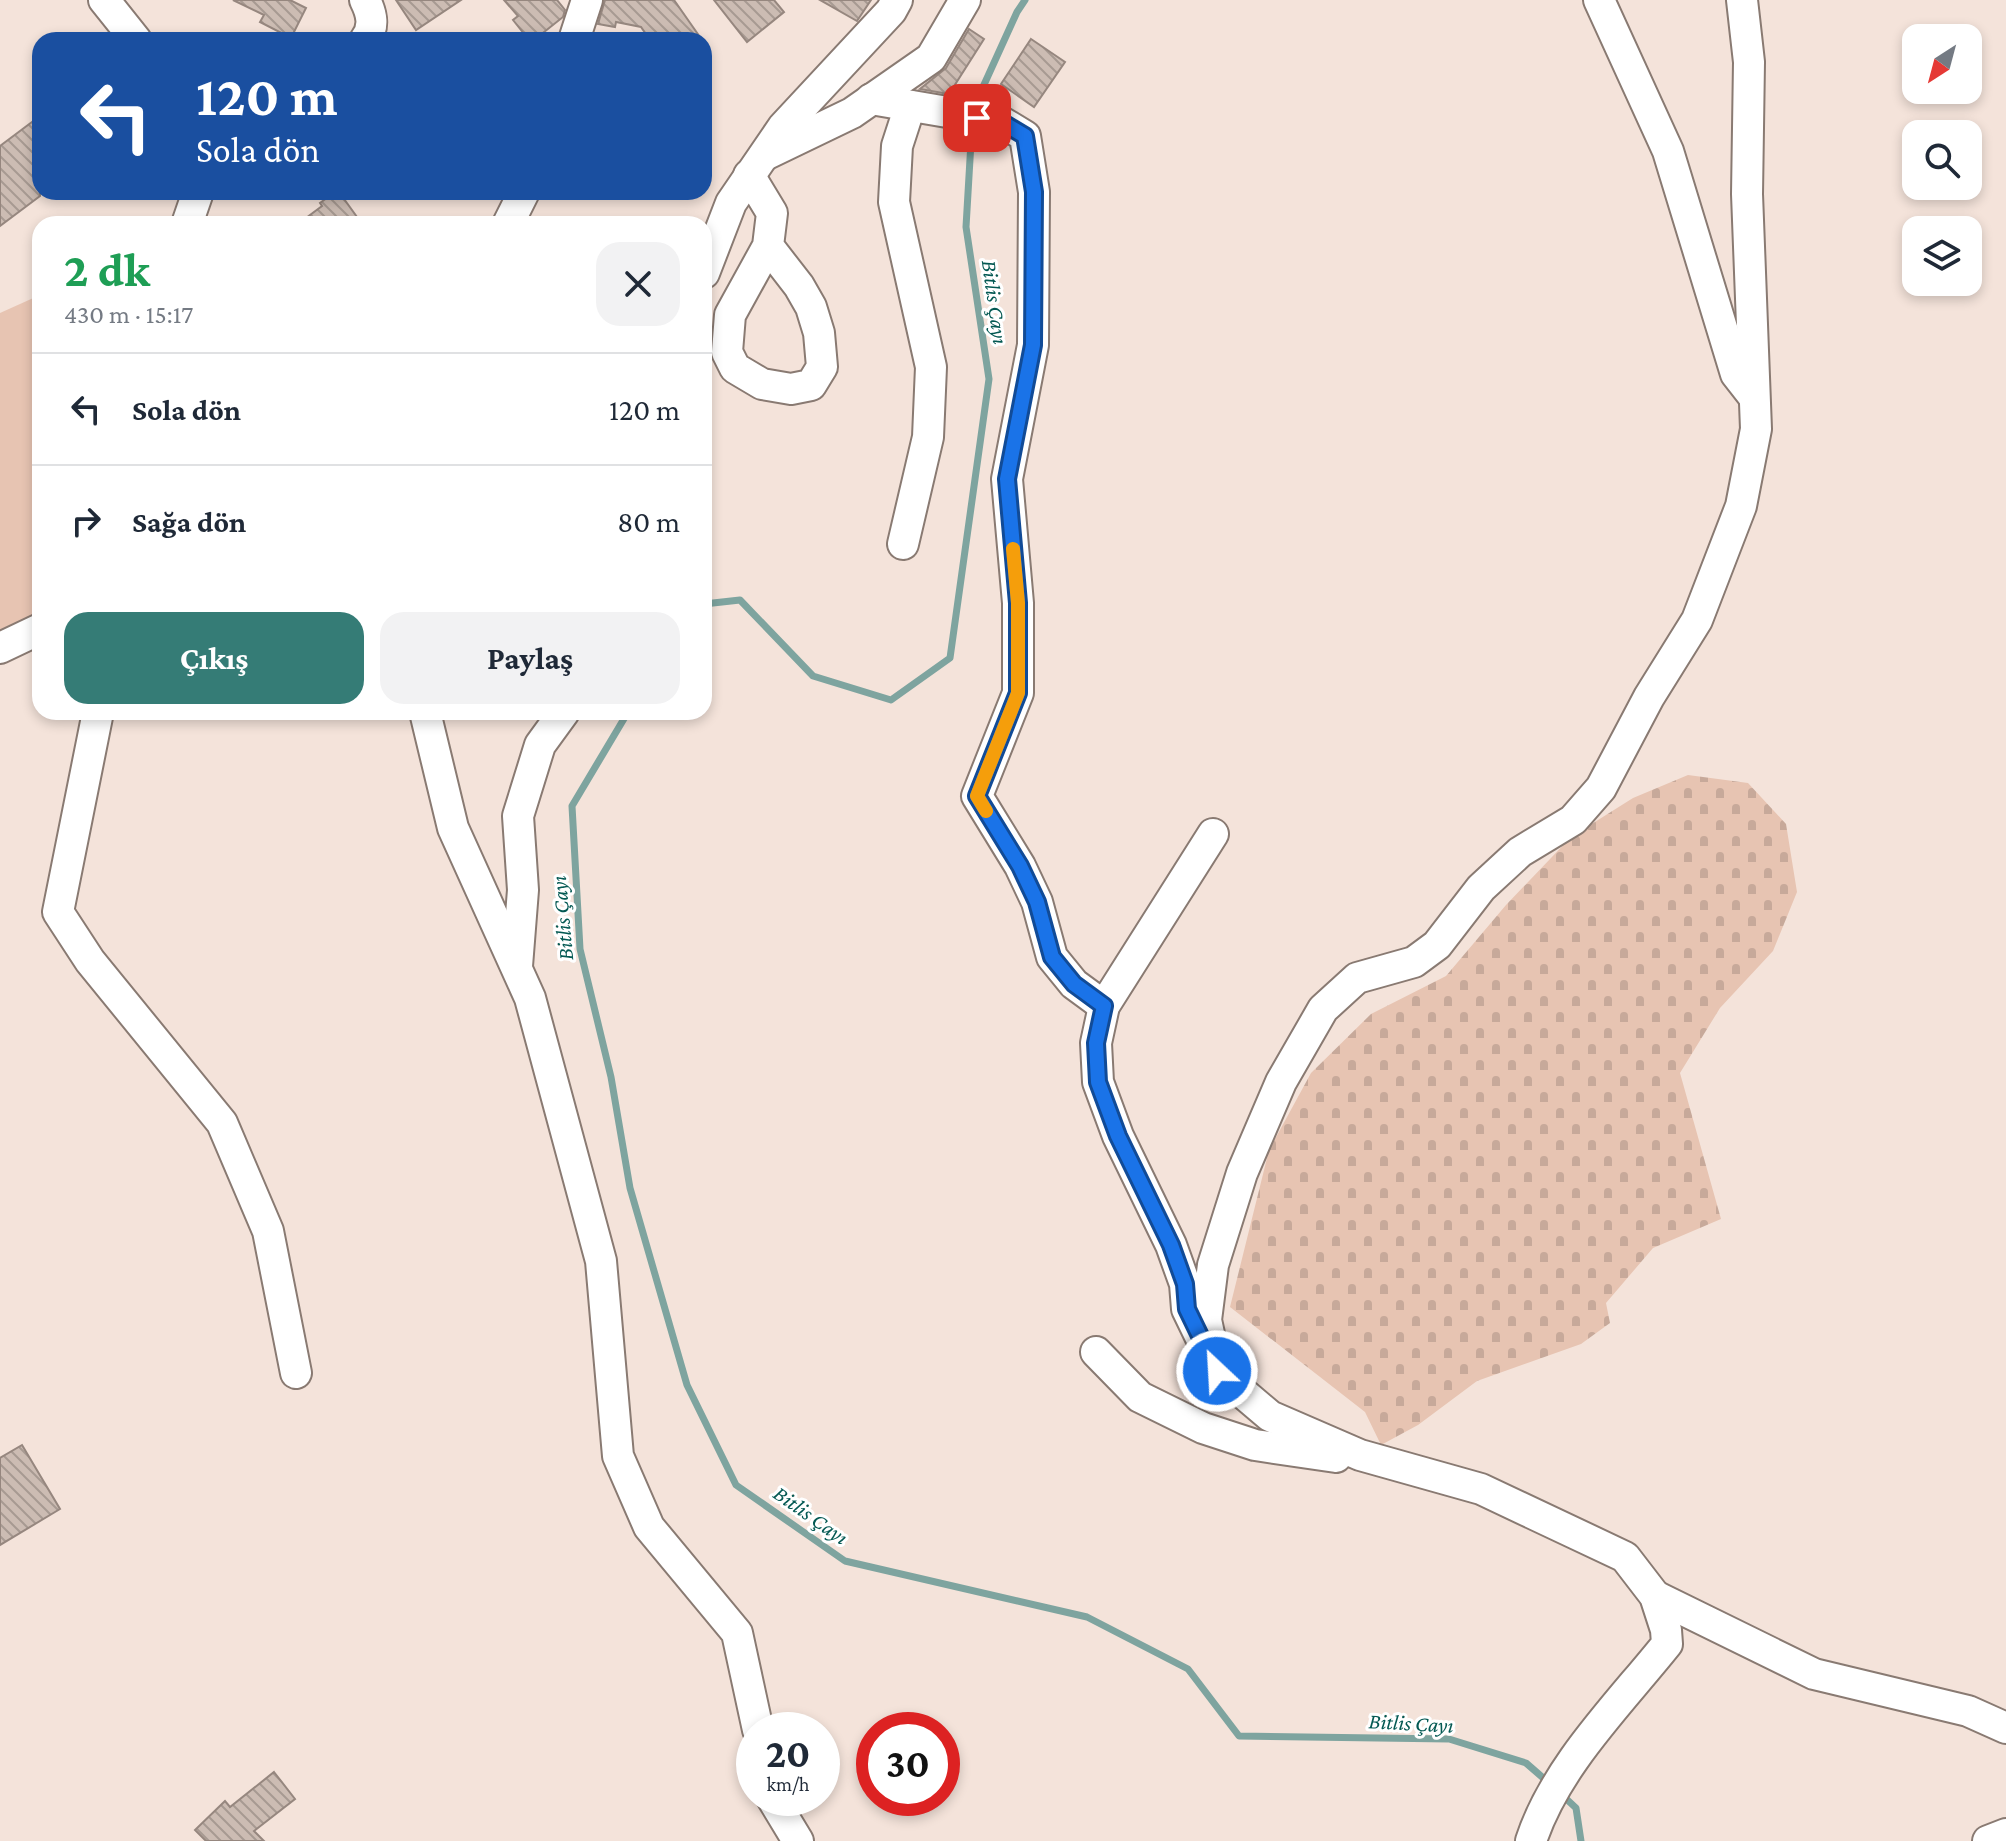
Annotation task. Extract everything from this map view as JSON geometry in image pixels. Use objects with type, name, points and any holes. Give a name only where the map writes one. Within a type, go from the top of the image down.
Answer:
[{"type":"street","points":[[104,0],[130,32]]},
{"type":"street","points":[[365,0],[372,16],[369,32]]},
{"type":"street","points":[[577,32],[587,0]]},
{"type":"street","points":[[712,252],[731,203],[783,127],[891,11],[897,0]]},
{"type":"street","points":[[756,165],[852,113],[931,58],[965,0]]},
{"type":"street","points":[[1599,0],[1668,151],[1736,374],[1755,398]]},
{"type":"street","points":[[1217,1371],[1206,1320],[1213,1265],[1242,1173],[1281,1082],[1323,1009],[1357,978],[1414,962],[1437,945],[1481,888],[1520,852],[1573,820],[1601,788],[1649,697],[1697,620],[1741,506],[1756,429],[1747,194],[1749,62],[1742,0]]},
{"type":"street","points":[[871,99],[1000,121],[1025,136],[1034,192],[1033,345],[1007,479],[1018,603],[1018,693],[977,796],[1020,866],[1037,902],[1052,957],[1074,984],[1104,1006]]},
{"type":"street","points":[[903,544],[928,437],[931,367],[894,202],[897,146],[910,106]]},
{"type":"street","points":[[756,165],[772,213],[768,246]]},
{"type":"street","points":[[0,648],[32,633]]},
{"type":"street","points":[[97,720],[58,912],[90,961],[222,1123],[268,1231],[296,1373]]},
{"type":"street","points":[[427,720],[453,828],[530,998],[601,1261],[618,1456],[649,1527],[737,1633],[754,1712]]},
{"type":"street","points":[[516,968],[523,890],[518,816],[540,745],[558,720]]},
{"type":"street","points":[[1213,834],[1104,1006],[1096,1043],[1098,1082],[1118,1136],[1171,1245],[1185,1284],[1187,1309],[1217,1371],[1270,1416],[1360,1455],[1481,1489],[1625,1557],[1655,1596],[1666,1630],[1667,1644],[1568,1768],[1536,1828]]},
{"type":"street","points":[[1096,1352],[1140,1397],[1203,1428],[1255,1445],[1400,1466]]},
{"type":"street","points":[[1655,1596],[1814,1674],[1968,1711],[2006,1728]]},
{"type":"street","points":[[783,1816],[798,1841]]},
{"type":"street","points":[[1988,1841],[2006,1834]]},
{"type":"green space","points":[[32,299],[32,616],[0,630],[0,313]]},
{"type":"green space","points":[[1688,775],[1748,783],[1786,824],[1797,892],[1773,951],[1720,1008],[1680,1073],[1721,1219],[1653,1248],[1606,1303],[1610,1323],[1581,1344],[1477,1381],[1418,1425],[1381,1445],[1365,1412],[1230,1307],[1269,1150],[1311,1073],[1371,1014],[1446,976],[1506,905],[1571,837],[1633,798]]},
{"type":"building","points":[[233,0],[290,0],[306,8],[294,32],[279,32],[260,22],[264,15]]},
{"type":"building","points":[[396,0],[461,0],[416,30]]},
{"type":"building","points":[[504,0],[557,0],[565,10],[563,17],[544,32],[523,32],[513,20],[518,16]]},
{"type":"building","points":[[605,0],[674,0],[696,32],[644,32],[641,27],[616,22],[615,27],[598,24]]},
{"type":"building","points":[[714,0],[774,0],[784,12],[747,42]]},
{"type":"building","points":[[820,0],[871,0],[857,21]]},
{"type":"building","points":[[969,29],[984,39],[951,91],[954,95],[920,89],[946,68]]},
{"type":"building","points":[[1031,39],[1065,62],[1034,107],[1001,84]]},
{"type":"building","points":[[32,122],[32,200],[35,200],[0,226],[0,146]]},
{"type":"building","points":[[324,200],[345,200],[356,216],[309,216],[322,206],[320,203]]},
{"type":"building","points":[[22,1445],[60,1509],[0,1545],[0,1458]]},
{"type":"building","points":[[274,1772],[295,1799],[254,1831],[264,1841],[206,1841],[195,1830],[225,1801],[230,1807]]},
{"type":"waterway","name":"Bitlis Çayı","points":[[973,109],[1025,0]]},
{"type":"waterway","name":"Bitlis Çayı","points":[[712,603],[740,600],[813,676],[891,700],[950,658],[989,379],[966,227],[972,125]]},
{"type":"waterway","name":"Bitlis Çayı","points":[[623,720],[572,806],[580,949],[611,1077],[630,1188],[687,1385],[736,1485],[845,1561],[1087,1617],[1188,1669],[1239,1736],[1449,1739],[1526,1763],[1549,1783]]},
{"type":"waterway","name":"Bitlis Çayı","points":[[1561,1794],[1576,1808],[1581,1841]]},
{"type":"slow traffic","points":[[986,811],[977,796],[1018,693],[1018,603],[1013,549]]},
{"type":"route","points":[[977,118],[1000,121],[1025,136],[1034,192],[1033,345],[1007,479],[1018,603],[1018,693],[977,796],[1020,866],[1037,902],[1052,957],[1074,984],[1104,1006],[1096,1043],[1098,1082],[1118,1136],[1171,1245],[1185,1284],[1187,1309],[1217,1371]]}]
